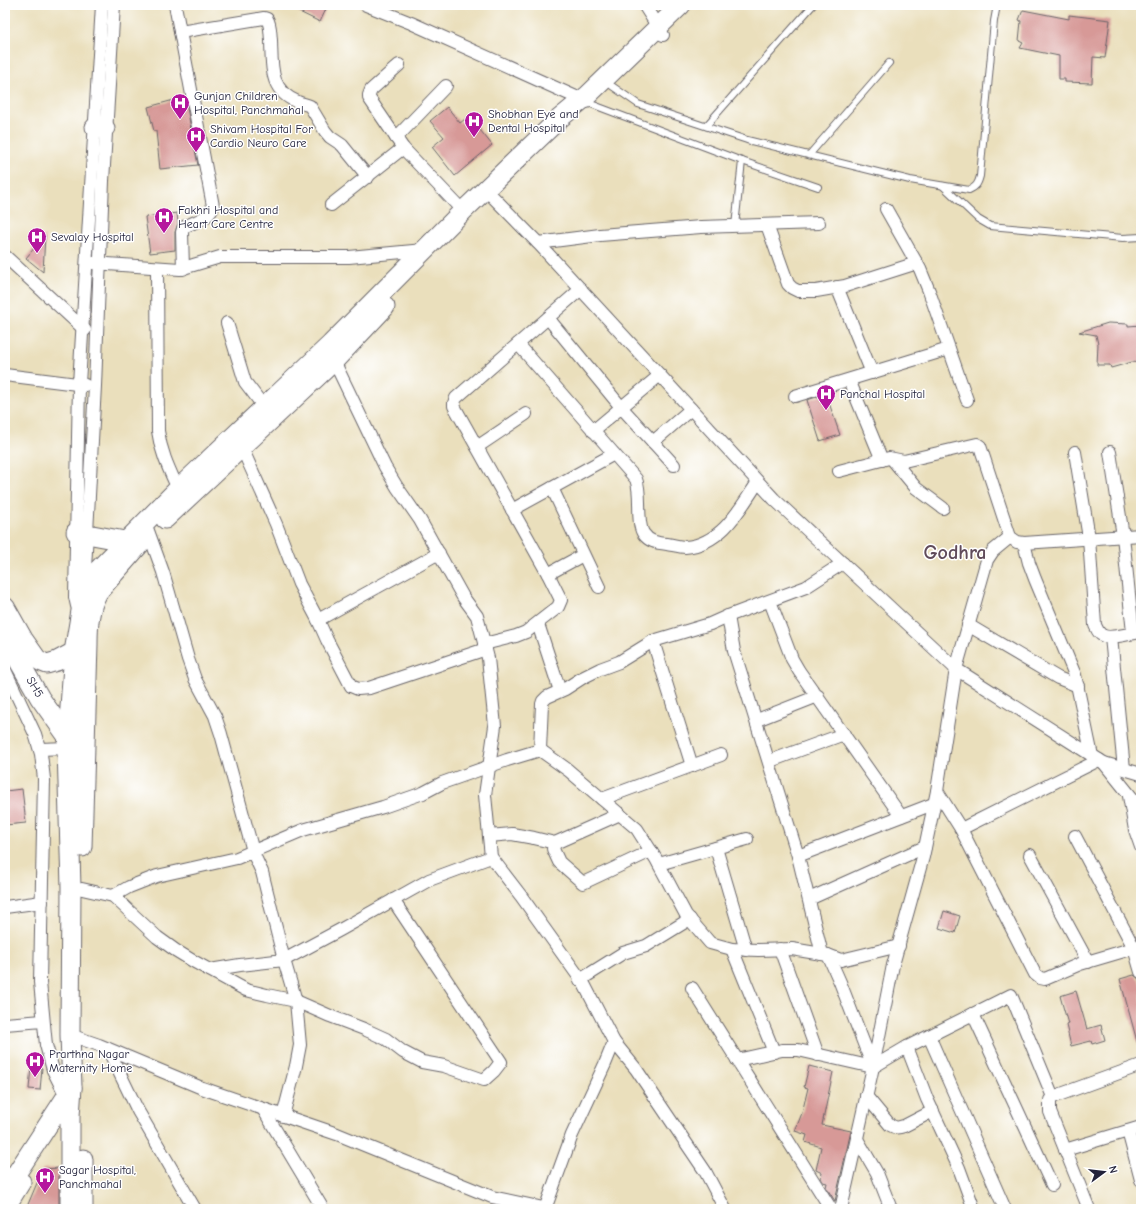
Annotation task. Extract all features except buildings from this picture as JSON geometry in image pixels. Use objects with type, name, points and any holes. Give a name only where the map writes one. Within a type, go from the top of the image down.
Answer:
[{"type":"main road","points":[[84,623],[98,592],[178,488],[331,344],[463,211],[559,120],[612,86],[661,32],[681,5]]},
{"type":"main road","points":[[76,1037],[70,887],[73,743],[84,623],[94,573],[125,541],[147,527],[242,448],[334,361],[492,196],[587,102],[588,95],[693,5]]},
{"type":"main road","points":[[82,533],[125,541]]},
{"type":"main road","name":"SH5","points":[[5,607],[23,639],[37,659],[47,664],[53,663],[84,623]]},
{"type":"main road","name":"SH5","points":[[8,646],[40,698],[73,743]]},
{"type":"main road","points":[[73,743],[82,889],[74,1087],[83,1209]]},
{"type":"main road","points":[[8,1179],[74,1087]]},
{"type":"main road","points":[[5,1208],[55,1130],[77,1113]]},
{"type":"main road","points":[[70,1209],[77,1113]]},
{"type":"street","points":[[84,623],[75,597],[82,533],[91,486],[100,264],[102,5]]},
{"type":"street","points":[[84,623],[79,384],[86,263],[114,5]]},
{"type":"street","points":[[175,5],[213,206],[212,211],[207,215],[184,227],[182,232],[183,269]]},
{"type":"street","points":[[366,5],[410,23],[587,102]]},
{"type":"street","points":[[644,5],[661,32]]},
{"type":"street","points":[[180,32],[264,18],[267,19],[270,26],[273,74],[277,87],[283,93],[299,103],[305,103],[310,106],[325,131],[330,137],[342,145],[368,176]]},
{"type":"street","points":[[399,65],[371,90],[369,95],[372,103],[403,148],[463,211]]},
{"type":"street","points":[[396,138],[446,86]]},
{"type":"street","points":[[331,205],[403,148]]},
{"type":"street","points":[[492,196],[581,289],[774,499],[956,669],[1098,760],[1141,774]]},
{"type":"street","points":[[886,209],[917,263],[929,291],[967,400]]},
{"type":"street","points":[[538,243],[600,235],[701,227],[819,223]]},
{"type":"street","points":[[767,225],[788,284],[798,291],[816,291],[845,286],[917,263]]},
{"type":"street","points":[[86,263],[183,269],[220,257],[350,257],[424,250]]},
{"type":"street","points":[[5,256],[97,342]]},
{"type":"street","points":[[157,268],[158,431],[163,457],[178,488]]},
{"type":"street","points":[[837,287],[872,373]]},
{"type":"street","points":[[242,448],[276,524],[298,584],[351,686],[358,689],[370,688],[526,632],[558,607],[560,604],[559,595],[454,406],[454,403],[456,398],[581,289]]},
{"type":"street","points":[[548,318],[621,407],[674,465]]},
{"type":"street","points":[[227,323],[245,382],[264,407]]},
{"type":"street","points":[[518,344],[636,479],[639,490],[641,527],[648,540],[655,543],[685,547],[704,542],[718,535],[736,514],[758,482]]},
{"type":"street","points":[[795,396],[949,350]]},
{"type":"street","points":[[334,361],[396,487],[420,520],[463,597],[477,616],[485,647],[491,683],[495,726],[485,795],[491,857],[521,896],[580,980],[614,1042],[636,1069],[705,1171],[725,1209]]},
{"type":"street","points":[[593,431],[660,374]]},
{"type":"street","points":[[5,375],[95,386]]},
{"type":"street","points":[[849,380],[887,459],[916,488],[943,508]]},
{"type":"street","points":[[653,442],[691,409]]},
{"type":"street","points":[[477,447],[526,414]]},
{"type":"street","points":[[839,471],[887,459],[904,461],[977,444],[980,446],[1010,537],[1017,542],[1024,543],[1141,535]]},
{"type":"street","points":[[1075,452],[1089,538],[1095,624],[1102,636],[1111,637],[1137,633],[1110,452]]},
{"type":"street","points":[[512,510],[614,454]]},
{"type":"street","points":[[552,488],[599,587]]},
{"type":"street","points":[[147,527],[164,572],[195,679],[215,716],[221,734],[252,850],[262,872],[296,1001],[300,1046],[283,1116]]},
{"type":"street","points":[[841,1209],[873,1067],[893,966],[925,848],[937,791],[956,669],[987,560],[993,551],[1010,537]]},
{"type":"street","points":[[1024,543],[1033,574],[1071,662],[1098,760],[1141,809]]},
{"type":"street","points":[[318,620],[439,553]]},
{"type":"street","points":[[548,574],[584,555]]},
{"type":"street","points":[[540,750],[542,704],[548,697],[560,692],[600,668],[620,662],[653,641],[710,624],[806,587],[843,563]]},
{"type":"street","points":[[770,601],[792,659],[901,816]]},
{"type":"street","points":[[728,616],[734,651],[770,761],[825,955],[840,982],[873,1067]]},
{"type":"street","points":[[538,624],[560,692]]},
{"type":"street","points":[[968,625],[1058,678],[1078,686]]},
{"type":"street","points":[[1111,637],[1124,769]]},
{"type":"street","points":[[653,641],[692,766]]},
{"type":"street","points":[[5,670],[35,734],[40,749],[44,779],[40,982],[43,1021],[46,1045],[53,1070],[74,1087]]},
{"type":"street","points":[[756,720],[818,696]]},
{"type":"street","points":[[770,761],[844,734]]},
{"type":"street","points":[[40,749],[73,743]]},
{"type":"street","points":[[113,896],[129,887],[157,876],[237,858],[252,850],[303,830],[383,807],[423,793],[442,783],[540,750]]},
{"type":"street","points":[[540,750],[568,770],[638,829],[659,864],[686,915],[710,943],[732,949],[792,949],[825,955],[841,960],[899,946]]},
{"type":"street","points":[[602,799],[721,755]]},
{"type":"street","points":[[960,829],[1098,760]]},
{"type":"street","points":[[937,791],[960,829],[1035,974],[1040,978],[1045,979],[1088,962],[1138,947]]},
{"type":"street","points":[[1129,795],[1135,830],[1141,847]]},
{"type":"street","points":[[798,856],[934,804]]},
{"type":"street","points":[[489,836],[512,834],[555,843],[620,814]]},
{"type":"street","points":[[1075,836],[1138,947],[1141,972]]},
{"type":"street","points":[[659,864],[746,839]]},
{"type":"street","points":[[555,843],[553,849],[559,862],[582,883],[651,851]]},
{"type":"street","points":[[716,848],[746,950]]},
{"type":"street","points":[[809,899],[925,848]]},
{"type":"street","points":[[1030,855],[1088,962]]},
{"type":"street","points":[[210,970],[240,964],[284,960],[429,880],[491,857]]},
{"type":"street","points":[[82,889],[113,896],[157,936],[193,961],[246,990],[267,996],[296,1001],[386,1039],[403,1052],[422,1062],[444,1066],[484,1080],[501,1062],[394,900]]},
{"type":"street","points":[[5,907],[42,902]]},
{"type":"street","points":[[580,980],[623,953],[646,946],[690,919]]},
{"type":"street","points":[[732,949],[774,1052]]},
{"type":"street","points":[[780,949],[818,1055]]},
{"type":"street","points":[[692,988],[831,1209]]},
{"type":"street","points":[[737,1060],[782,1050],[798,1050],[873,1067],[907,1047],[1012,995],[1053,1097]]},
{"type":"street","points":[[973,1014],[1052,1185]]},
{"type":"street","points":[[5,1024],[43,1021]]},
{"type":"street","points":[[929,1036],[1006,1209]]},
{"type":"street","points":[[76,1037],[202,1088],[337,1134],[492,1198],[546,1209],[572,1135],[614,1042]]},
{"type":"street","points":[[907,1047],[932,1111],[959,1168],[974,1209]]},
{"type":"street","points":[[108,1049],[138,1110],[195,1209]]},
{"type":"street","points":[[1089,1209],[1050,1112],[1050,1100],[1053,1097],[1141,1065]]},
{"type":"street","points":[[866,1096],[890,1125],[894,1127],[904,1126],[932,1111]]},
{"type":"street","points":[[263,1109],[323,1209]]},
{"type":"street","points":[[1066,1150],[1141,1127]]},
{"type":"street","points":[[1128,1131],[1141,1180]]},
{"type":"street","points":[[857,1139],[877,1173],[891,1209]]},
{"type":"lane","points":[[706,126],[813,5]]},
{"type":"lane","points":[[612,86],[638,104],[746,140],[910,180],[968,190],[975,188],[979,183],[994,21],[997,5]]},
{"type":"lane","points":[[809,155],[889,63]]},
{"type":"lane","points":[[587,102],[742,161],[818,187]]},
{"type":"lane","points":[[735,226],[742,161]]},
{"type":"lane","points":[[943,186],[978,219],[990,226],[1123,238],[1141,237]]},
{"type":"place","name":"Gunjan Children Hospital, Panchmahal","points":[[180,120]]},
{"type":"place","name":"Shobhan Eye and Dental Hospital","points":[[474,138]]},
{"type":"place","name":"Shivam Hospital For Cardio Neuro Care","points":[[196,153]]},
{"type":"place","name":"Fakhri Hospital and Heart Care Centre","points":[[164,234]]},
{"type":"place","name":"Sevalay Hospital","points":[[37,254]]},
{"type":"place","name":"Panchal Hospital","points":[[826,411]]},
{"type":"place","name":"Prarthna Nagar Maternity Home","points":[[35,1078]]},
{"type":"place","name":"Sagar Hospital, Panchmahal","points":[[45,1194]]},
{"type":"district","name":"Godhra","points":[[955,552]]}]
